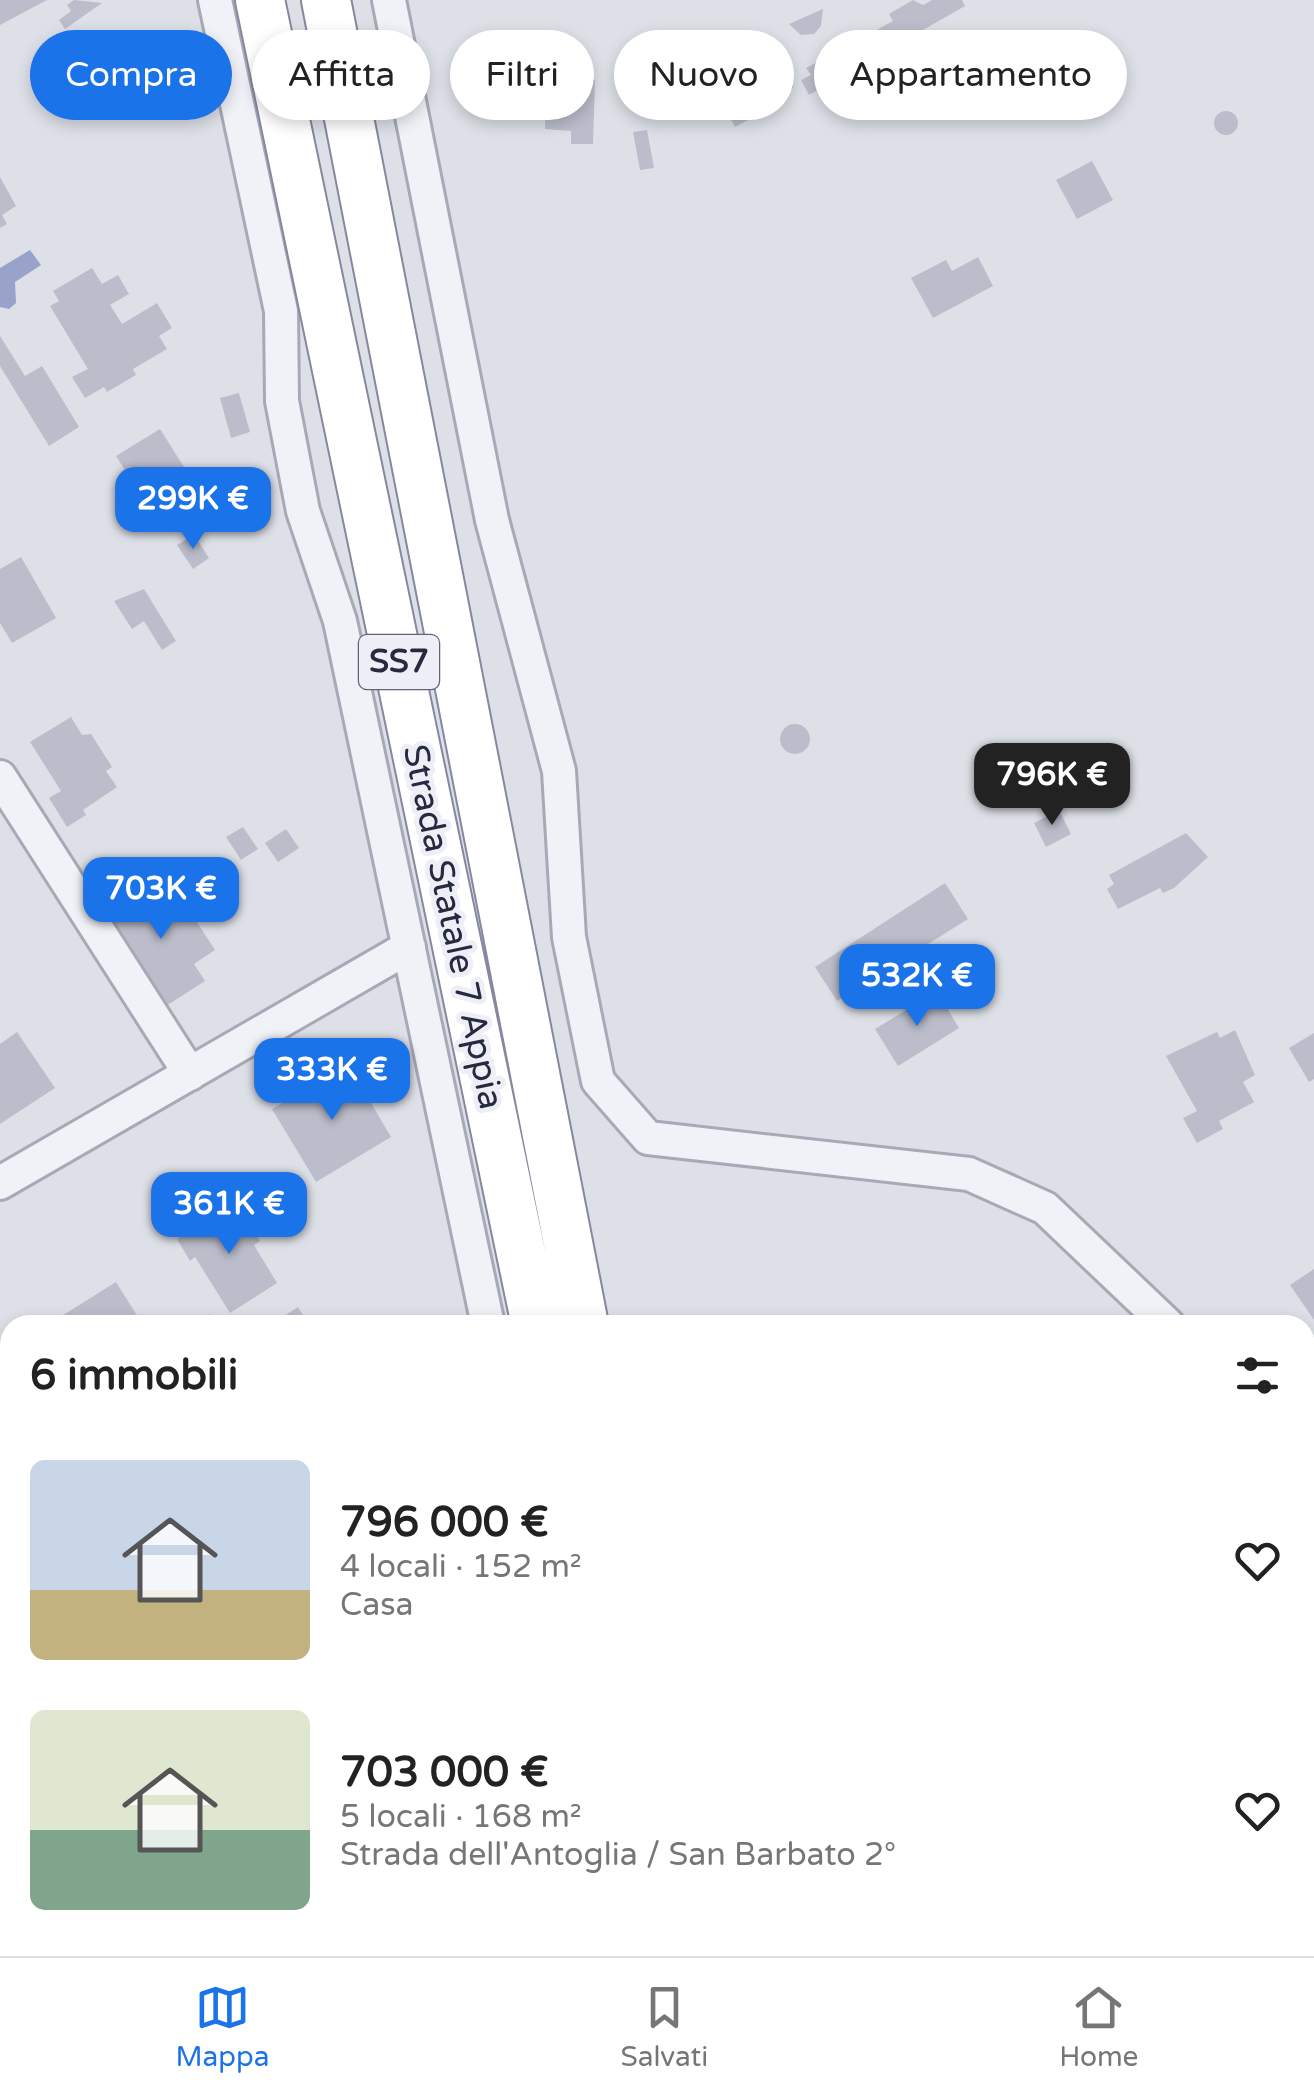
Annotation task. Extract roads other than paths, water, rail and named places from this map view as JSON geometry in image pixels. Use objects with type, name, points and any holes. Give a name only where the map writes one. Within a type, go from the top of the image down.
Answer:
[{"type":"highway","name":"Strada Statale 7 Appia","points":[[260,0],[534,1315]]},
{"type":"highway","name":"Strada Statale 7 Appia","points":[[326,0],[582,1315]]},
{"type":"street","points":[[215,0],[280,311],[282,401],[303,510],[340,621],[486,1315]]},
{"type":"street","points":[[389,0],[492,520],[559,771],[569,938],[598,1081],[648,1138],[969,1174],[1045,1208],[1157,1315]]},
{"type":"street","points":[[0,777],[190,1074]]},
{"type":"street","points":[[0,1183],[409,947]]},
{"type":"water","points":[[30,250],[41,265],[15,282],[16,303],[9,309],[0,307],[0,268]]}]
